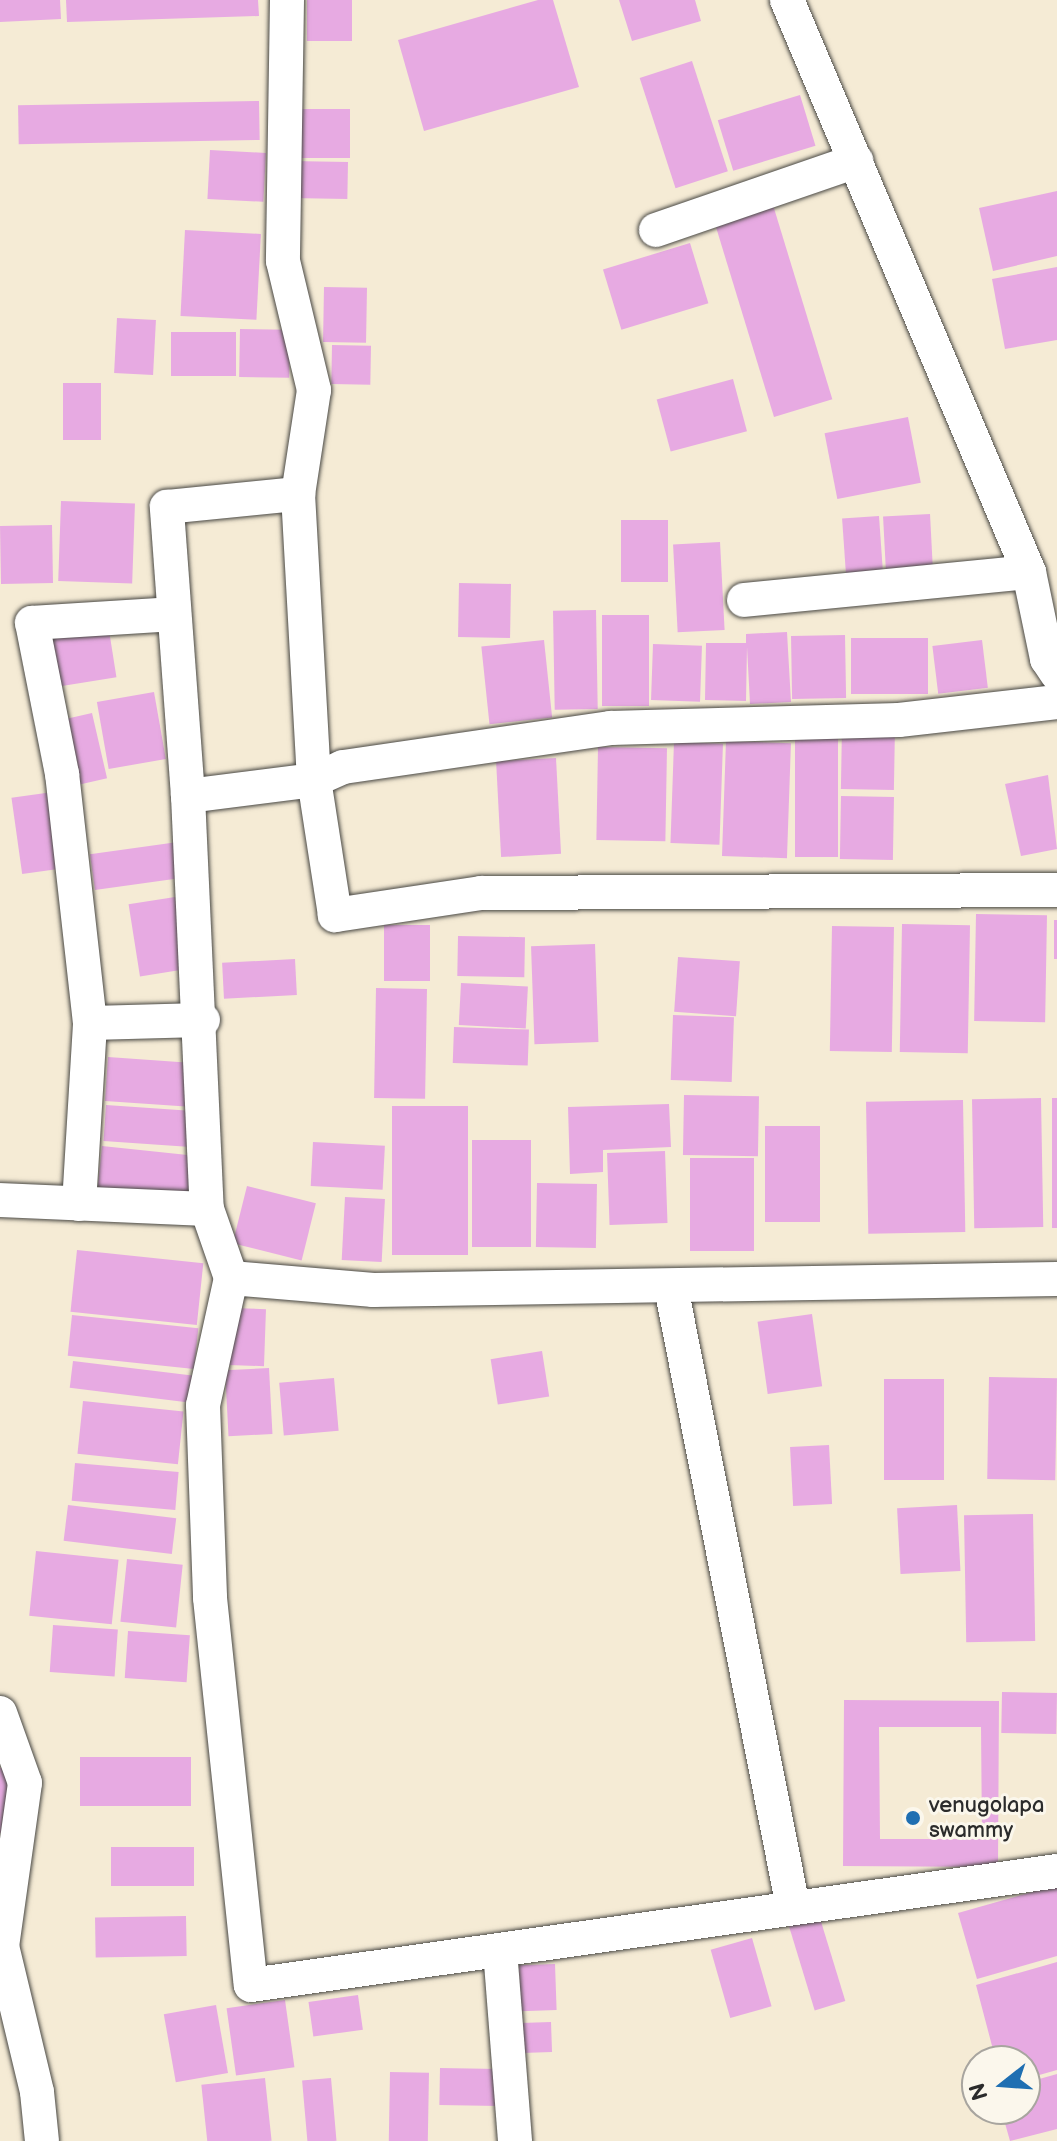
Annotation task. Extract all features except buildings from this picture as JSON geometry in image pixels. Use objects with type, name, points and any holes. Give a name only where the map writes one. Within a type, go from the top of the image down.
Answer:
[{"type":"street","points":[[287,0],[283,261],[314,390],[298,494],[314,780],[335,915],[481,893],[1057,890]]},
{"type":"street","points":[[787,0],[1029,572],[1047,659],[1057,674]]},
{"type":"street","points":[[656,230],[856,161]]},
{"type":"street","points":[[298,494],[167,507],[203,1020],[207,1209],[231,1278],[203,1405],[210,1598],[251,1985],[1057,1871]]},
{"type":"street","points":[[744,600],[1029,572]]},
{"type":"street","points":[[79,1204],[90,1023],[62,774],[32,623],[174,614]]},
{"type":"street","points":[[188,796],[314,780],[343,767],[610,728],[899,720],[1057,702]]},
{"type":"street","points":[[90,1023],[203,1020]]},
{"type":"street","points":[[0,1200],[207,1209]]},
{"type":"street","points":[[231,1278],[373,1290],[1057,1279]]},
{"type":"street","points":[[671,1287],[793,1907]]},
{"type":"street","points":[[0,1713],[25,1783],[2,1946],[42,2141]]},
{"type":"street","points":[[500,1950],[515,2141]]},
{"type":"place","name":"venugolapa swammy","points":[[913,1818]]}]
